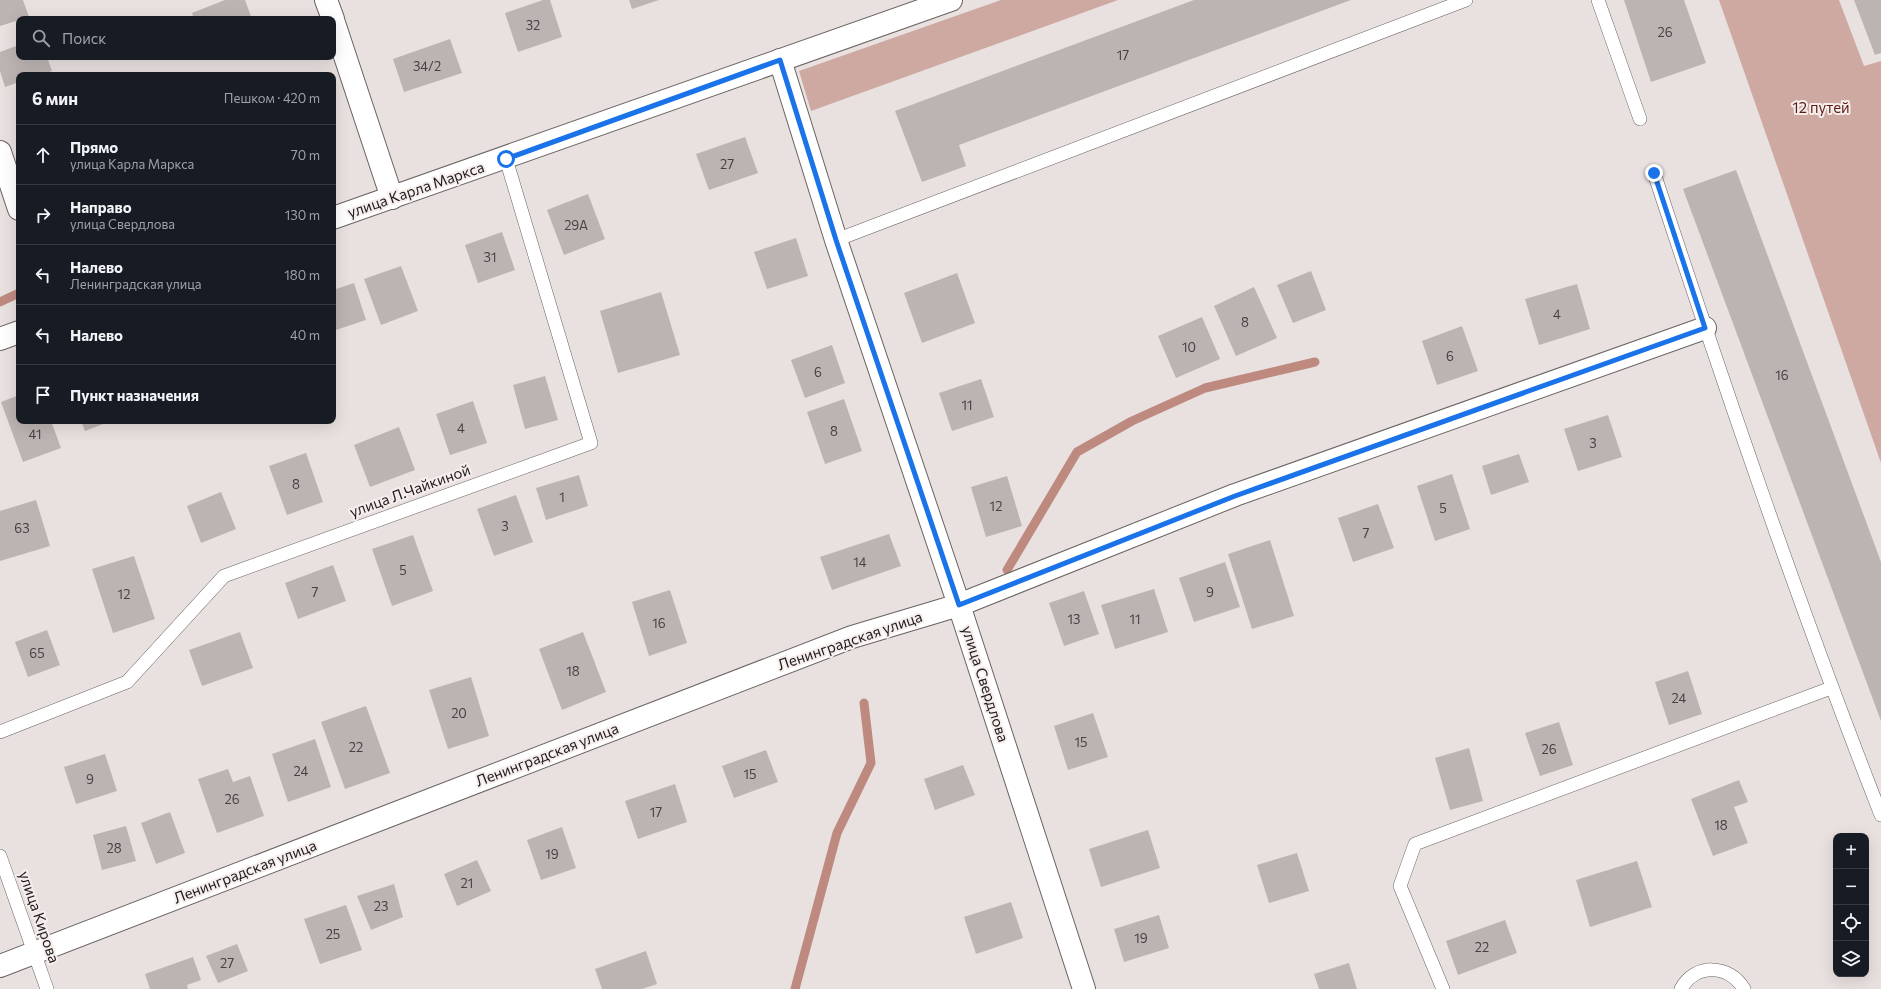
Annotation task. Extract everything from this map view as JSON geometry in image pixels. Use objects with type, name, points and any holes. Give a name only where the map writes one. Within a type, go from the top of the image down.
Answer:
[{"type":"street","points":[[326,0],[332,16]]},
{"type":"street","name":"улица Карла Маркса","points":[[336,217],[506,159],[951,0]]},
{"type":"street","points":[[336,28],[392,198]]},
{"type":"street","name":"улица Свердлова","points":[[780,60],[836,240],[959,605],[1084,989]]},
{"type":"street","points":[[0,152],[16,200]]},
{"type":"street","name":"Ленинградская улица","points":[[0,966],[852,638],[959,605],[1235,496],[1705,328]]},
{"type":"street","points":[[0,339],[16,333]]},
{"type":"lane","points":[[836,240],[1466,0]]},
{"type":"lane","points":[[1598,0],[1640,119]]},
{"type":"lane","name":"улица Л.Чайкиной","points":[[0,732],[127,682],[224,576],[591,443],[506,159]]},
{"type":"lane","points":[[1654,173],[1705,328],[1831,688],[1881,815]]},
{"type":"lane","points":[[1443,989],[1400,886],[1415,844],[1831,688]]},
{"type":"lane","name":"улица Кирова","points":[[0,856],[47,989]]},
{"type":"lane","points":[[1681,989],[1684,983],[1700,971],[1722,969],[1739,980],[1744,989]]},
{"type":"green space","points":[[1001,0],[1118,0],[811,111],[799,71]]},
{"type":"green space","name":"12 путей","points":[[1719,0],[1839,0],[1864,66],[1881,61],[1881,463]]},
{"type":"building","points":[[0,0],[23,0],[29,16],[16,16],[16,21],[0,26]]},
{"type":"building","points":[[225,0],[245,0],[251,16],[193,16],[192,13]]},
{"type":"building","points":[[543,0],[550,0],[562,37],[518,52],[505,13]]},
{"type":"building","points":[[629,0],[659,0],[632,9]]},
{"type":"building","points":[[1194,0],[1351,0],[959,145],[966,166],[922,182],[895,111]]},
{"type":"building","points":[[1624,0],[1684,0],[1706,63],[1651,82]]},
{"type":"building","points":[[1854,0],[1881,0],[1881,53],[1875,55]]},
{"type":"building","points":[[450,39],[462,73],[404,92],[393,59]]},
{"type":"building","points":[[16,46],[16,60],[48,60],[52,71],[16,72],[16,83],[5,87],[0,71],[0,52]]},
{"type":"building","points":[[745,137],[758,173],[709,190],[696,154]]},
{"type":"building","points":[[1736,170],[1881,562],[1881,721],[1683,189]]},
{"type":"building","points":[[588,194],[605,239],[564,255],[547,210]]},
{"type":"building","points":[[502,232],[515,270],[478,283],[465,245]]},
{"type":"building","points":[[796,238],[808,276],[767,289],[754,252]]},
{"type":"building","points":[[401,266],[418,311],[381,325],[364,279]]},
{"type":"building","points":[[1311,271],[1326,310],[1293,323],[1277,285]]},
{"type":"building","points":[[957,273],[975,323],[922,343],[904,293]]},
{"type":"building","points":[[354,283],[366,320],[336,330],[336,289]]},
{"type":"building","points":[[1577,284],[1590,329],[1539,345],[1525,299]]},
{"type":"building","points":[[1254,287],[1277,338],[1236,356],[1214,306]]},
{"type":"building","points":[[661,292],[680,355],[618,373],[600,311]]},
{"type":"building","points":[[1202,317],[1220,359],[1176,378],[1158,336]]},
{"type":"building","points":[[1462,326],[1478,371],[1437,385],[1422,341]]},
{"type":"building","points":[[832,345],[845,383],[805,398],[791,360]]},
{"type":"building","points":[[545,376],[558,420],[525,429],[513,385]]},
{"type":"building","points":[[981,379],[994,417],[952,431],[939,393]]},
{"type":"building","points":[[16,396],[16,424],[52,424],[61,448],[23,462],[1,402]]},
{"type":"building","points":[[844,399],[862,451],[825,464],[807,412]]},
{"type":"building","points":[[473,401],[487,443],[450,455],[436,414]]},
{"type":"building","points":[[1608,415],[1622,457],[1578,471],[1564,429]]},
{"type":"building","points":[[82,424],[103,424],[85,431]]},
{"type":"building","points":[[399,427],[415,470],[370,487],[354,445]]},
{"type":"building","points":[[306,453],[323,502],[287,515],[269,466]]},
{"type":"building","points":[[1519,454],[1529,482],[1491,495],[1482,466]]},
{"type":"building","points":[[1452,474],[1470,529],[1435,541],[1417,486]]},
{"type":"building","points":[[579,475],[588,506],[546,520],[536,488]]},
{"type":"building","points":[[1007,476],[1022,526],[986,537],[971,487]]},
{"type":"building","points":[[221,492],[236,529],[201,543],[187,506]]},
{"type":"building","points":[[516,495],[533,542],[494,556],[477,509]]},
{"type":"building","points":[[36,500],[50,546],[0,561],[0,511]]},
{"type":"building","points":[[1378,504],[1394,548],[1353,562],[1338,518]]},
{"type":"building","points":[[889,534],[901,566],[832,590],[820,557]]},
{"type":"building","points":[[413,535],[433,591],[392,606],[372,549]]},
{"type":"building","points":[[1270,540],[1294,616],[1252,629],[1228,554]]},
{"type":"building","points":[[134,556],[155,619],[113,633],[92,569]]},
{"type":"building","points":[[1225,562],[1240,607],[1194,622],[1179,578]]},
{"type":"building","points":[[333,565],[346,601],[298,619],[285,583]]},
{"type":"building","points":[[1154,589],[1168,632],[1115,649],[1101,605]]},
{"type":"building","points":[[670,590],[687,643],[649,656],[632,602]]},
{"type":"building","points":[[1084,591],[1099,634],[1064,646],[1049,603]]},
{"type":"building","points":[[47,630],[60,665],[28,677],[15,642]]},
{"type":"building","points":[[240,632],[253,668],[202,686],[189,650]]},
{"type":"building","points":[[583,632],[606,692],[562,710],[539,649]]},
{"type":"building","points":[[1688,671],[1702,714],[1669,725],[1655,682]]},
{"type":"building","points":[[471,677],[489,736],[448,749],[429,690]]},
{"type":"building","points":[[366,706],[390,773],[345,789],[321,722]]},
{"type":"building","points":[[1093,713],[1108,757],[1068,770],[1054,726]]},
{"type":"building","points":[[1559,722],[1573,765],[1540,776],[1525,733]]},
{"type":"building","points":[[315,739],[331,787],[288,802],[272,754]]},
{"type":"building","points":[[1469,748],[1483,801],[1450,810],[1435,758]]},
{"type":"building","points":[[766,750],[778,782],[734,798],[722,766]]},
{"type":"building","points":[[105,754],[117,791],[76,804],[64,767]]},
{"type":"building","points":[[963,765],[975,795],[935,810],[924,779]]},
{"type":"building","points":[[228,769],[233,782],[250,776],[264,816],[217,833],[198,779]]},
{"type":"building","points":[[1739,780],[1748,802],[1734,807],[1748,843],[1713,856],[1691,799]]},
{"type":"building","points":[[675,784],[687,822],[638,839],[625,801]]},
{"type":"building","points":[[170,812],[185,853],[156,864],[141,823]]},
{"type":"building","points":[[126,826],[136,861],[102,870],[93,835]]},
{"type":"building","points":[[562,827],[576,868],[541,880],[527,840]]},
{"type":"building","points":[[1148,830],[1160,868],[1101,887],[1089,849]]},
{"type":"building","points":[[1297,853],[1309,891],[1269,903],[1257,865]]},
{"type":"building","points":[[477,860],[491,891],[457,906],[444,874]]},
{"type":"building","points":[[1637,861],[1652,907],[1590,927],[1576,880]]},
{"type":"building","points":[[394,884],[403,917],[371,930],[357,896]]},
{"type":"building","points":[[1011,902],[1023,938],[976,954],[964,917]]},
{"type":"building","points":[[346,905],[362,950],[320,964],[304,919]]},
{"type":"building","points":[[1159,915],[1169,948],[1124,962],[1114,929]]},
{"type":"building","points":[[1505,920],[1517,953],[1458,975],[1446,941]]},
{"type":"building","points":[[237,944],[248,971],[218,983],[206,956]]},
{"type":"building","points":[[646,951],[657,984],[642,989],[602,989],[595,969]]},
{"type":"building","points":[[193,957],[201,980],[187,985],[188,989],[150,989],[145,974]]},
{"type":"building","points":[[1349,963],[1357,989],[1319,989],[1314,974]]},
{"type":"waterway","points":[[0,302],[16,294]]},
{"type":"waterway","points":[[1007,570],[1077,452],[1132,421],[1205,388],[1315,362]]},
{"type":"waterway","points":[[795,989],[837,833],[871,763],[864,703]]},
{"type":"route","points":[[506,159],[780,60],[836,240],[959,605],[1235,496],[1705,328],[1654,173]]}]
